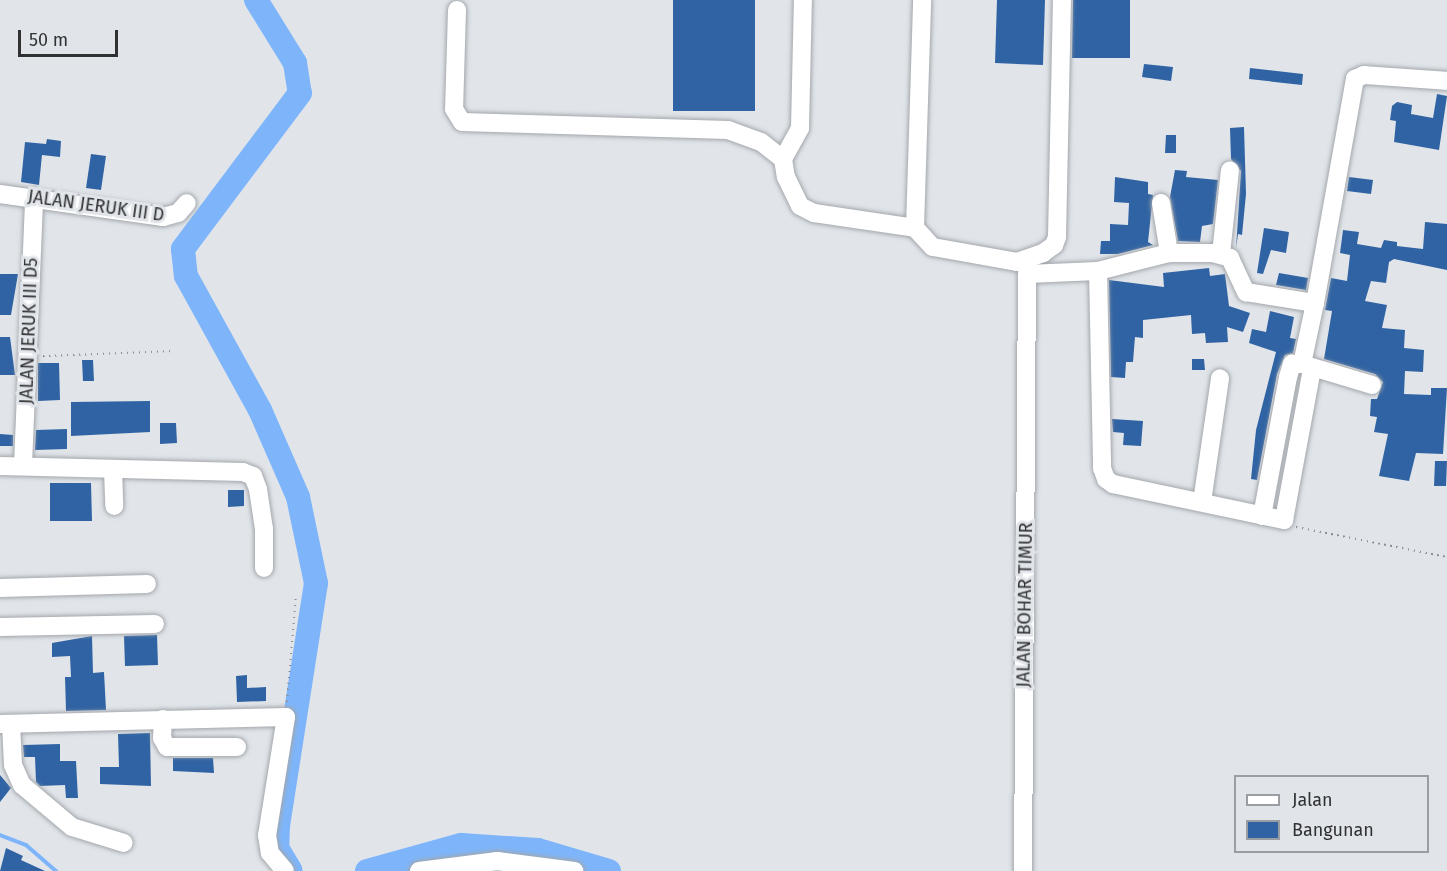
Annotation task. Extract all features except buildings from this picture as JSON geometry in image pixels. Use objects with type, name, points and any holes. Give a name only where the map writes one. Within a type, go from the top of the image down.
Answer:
[{"type":"street","points":[[803,0],[800,128],[783,159],[786,177],[800,206],[814,213],[915,228],[933,247],[1026,267],[1098,271],[1169,253],[1221,254],[1232,261],[1246,292],[1315,303]]},
{"type":"street","points":[[915,228],[922,0]]},
{"type":"street","points":[[1026,267],[1054,245],[1057,237],[1062,0]]},
{"type":"street","points":[[457,10],[454,109],[462,122],[728,130],[761,142],[783,159]]},
{"type":"street","points":[[1098,271],[1103,474],[1113,484],[1283,520],[1315,303],[1355,79],[1364,75],[1447,81]]},
{"type":"street","points":[[1221,254],[1230,170]]},
{"type":"street","name":"JALAN JERUK III D","points":[[0,194],[164,217],[178,213],[187,203]]},
{"type":"street","name":"JALAN JERUK III D5","points":[[23,465],[34,197]]},
{"type":"street","points":[[1161,203],[1169,253]]},
{"type":"street","name":"JALAN BOHAR TIMUR","points":[[1023,871],[1028,339],[1026,267]]},
{"type":"street","points":[[1262,516],[1292,364],[1307,366],[1372,385]]},
{"type":"street","points":[[1202,502],[1220,378]]},
{"type":"street","points":[[0,465],[249,474],[260,499],[264,568]]},
{"type":"street","points":[[113,469],[114,506]]},
{"type":"street","points":[[0,588],[147,584]]},
{"type":"street","points":[[0,627],[155,624]]},
{"type":"street","points":[[124,843],[72,826],[22,786],[13,765],[5,724],[285,717],[267,835],[270,853],[285,871]]},
{"type":"street","points":[[163,719],[162,738],[167,747],[237,747]]},
{"type":"street","points":[[419,871],[497,861],[574,871]]},
{"type":"path","points":[[29,356],[175,351]]},
{"type":"path","points":[[1283,520],[1302,528],[1447,557]]},
{"type":"path","points":[[285,717],[297,595]]},
{"type":"waterway","points":[[256,0],[295,63],[300,93],[183,249],[186,276],[260,410],[298,497],[316,583],[278,825],[277,848],[290,870]]},
{"type":"waterway","points":[[0,835],[26,845],[56,871]]},
{"type":"waterway","points":[[367,871],[461,845],[538,850],[609,871]]}]
